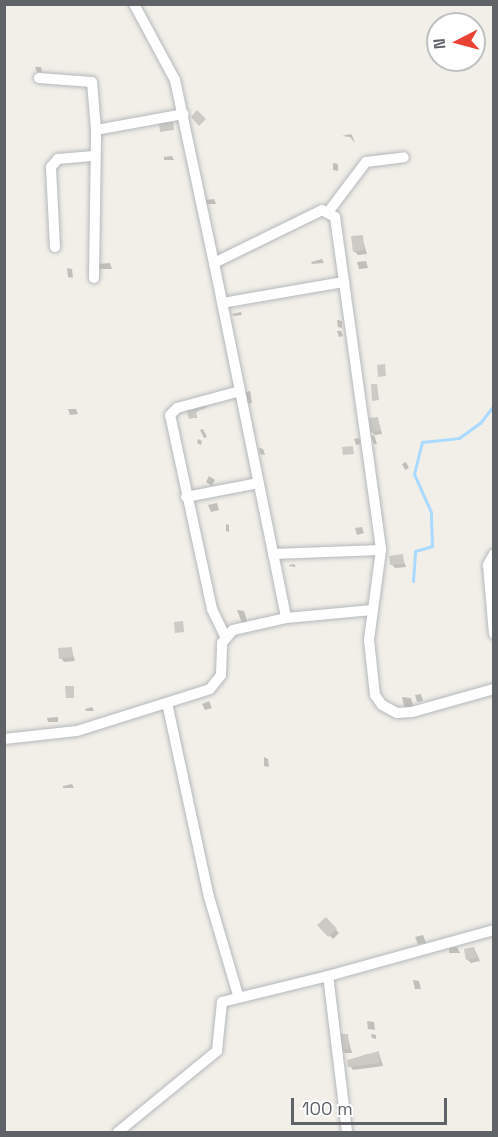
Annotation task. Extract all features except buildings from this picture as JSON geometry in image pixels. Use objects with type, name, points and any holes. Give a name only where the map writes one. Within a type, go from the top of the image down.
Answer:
[{"type":"street","points":[[134,4],[167,62],[184,114],[286,618]]},
{"type":"street","points":[[39,78],[85,78],[92,82],[96,130],[94,278]]},
{"type":"street","points":[[96,130],[184,114]]},
{"type":"street","points":[[55,247],[51,167],[58,159],[94,156]]},
{"type":"street","points":[[330,211],[366,162],[404,158]]},
{"type":"street","points":[[214,263],[322,210],[330,211],[335,217],[381,550],[368,656],[371,677],[379,700],[396,712],[412,712],[494,689]]},
{"type":"street","points":[[222,303],[344,282]]},
{"type":"street","points":[[4,740],[76,731],[210,689],[217,683],[225,636],[212,609],[170,416],[177,408],[240,391]]},
{"type":"street","points":[[186,497],[259,483]]},
{"type":"street","points":[[273,554],[381,550]]},
{"type":"street","points":[[494,554],[488,565],[494,634]]},
{"type":"street","points":[[225,636],[233,630],[286,618],[373,610]]},
{"type":"street","points":[[167,703],[209,897],[238,995]]},
{"type":"street","points":[[118,1132],[217,1051],[222,1002],[238,995],[328,976],[494,930]]},
{"type":"street","points":[[328,976],[346,1132]]},
{"type":"waterway","points":[[413,581],[415,551],[432,546],[431,512],[414,474],[422,442],[459,438],[480,423],[494,405]]}]
